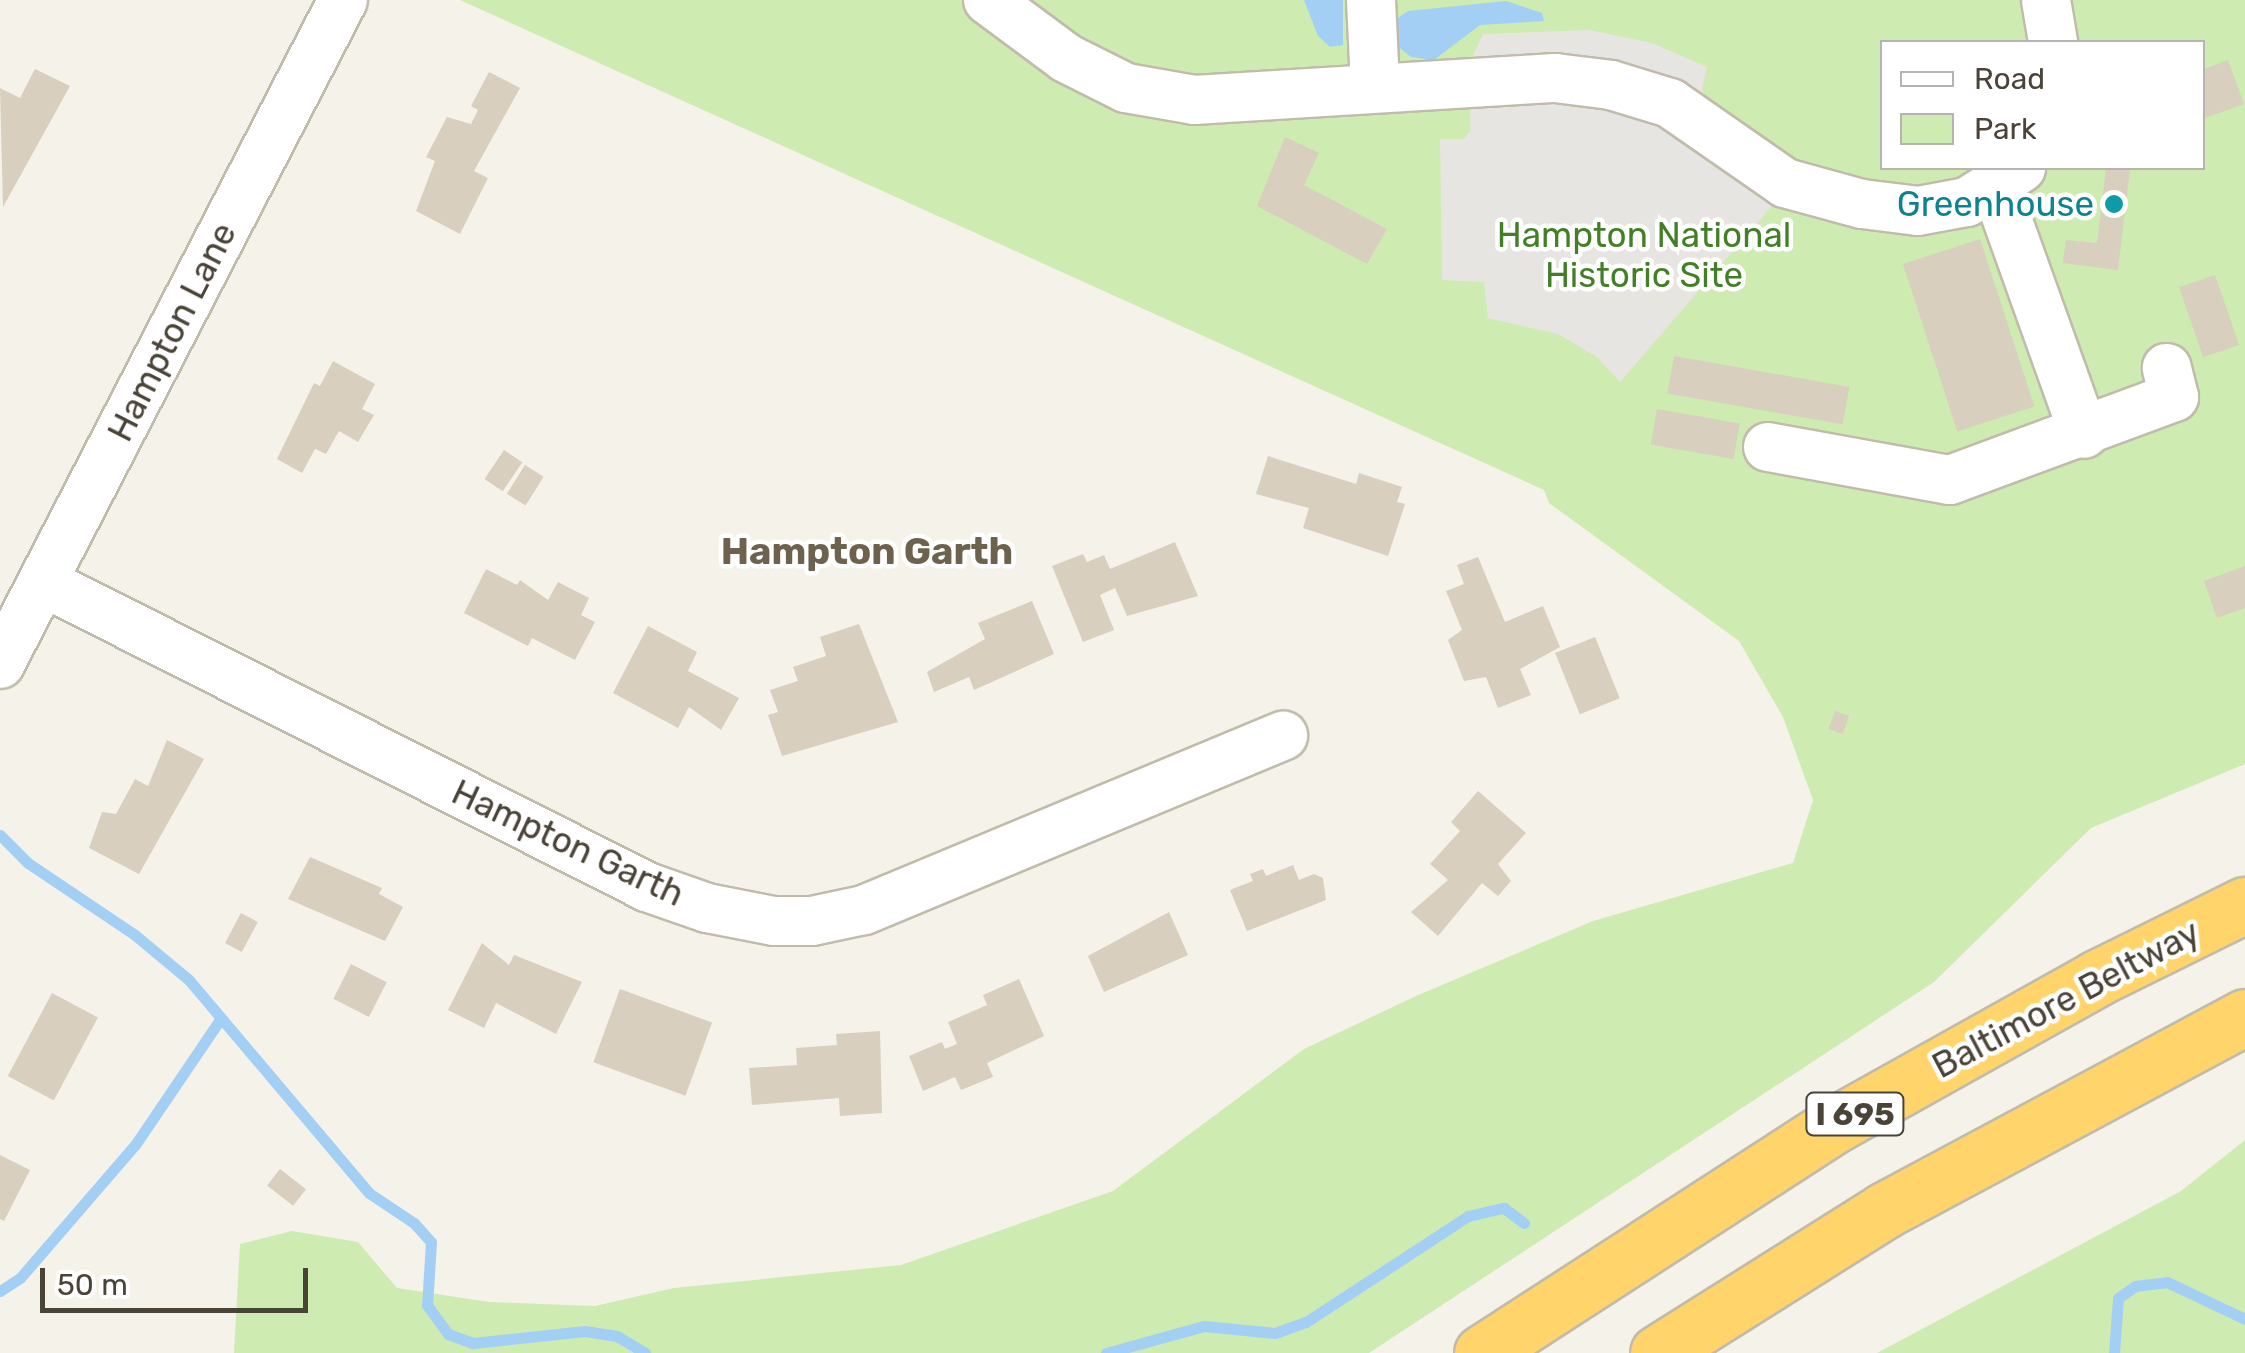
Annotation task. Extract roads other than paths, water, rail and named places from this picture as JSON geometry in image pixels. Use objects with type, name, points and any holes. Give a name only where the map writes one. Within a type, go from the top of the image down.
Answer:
[{"type":"highway","name":"Baltimore Beltway","points":[[1482,1353],[1836,1124],[2097,978],[2245,904]]},
{"type":"highway","name":"I 695","points":[[1658,1353],[1885,1210],[2245,1017]]},
{"type":"street","name":"Hampton Lane","points":[[0,664],[343,0]]},
{"type":"street","points":[[988,0],[1066,58],[1126,88],[1194,100],[1375,86],[1448,88],[1554,78],[1611,85],[1670,104],[1786,183],[1862,204],[1918,211],[1967,202],[2008,178],[2084,434]]},
{"type":"street","points":[[1372,0],[1375,86]]},
{"type":"street","points":[[2046,0],[2053,40]]},
{"type":"street","points":[[1768,447],[1950,480],[2084,434],[2174,397],[2167,368]]},
{"type":"street","name":"Hampton Garth","points":[[43,582],[647,887],[707,908],[774,920],[812,922],[864,910],[1283,736]]},
{"type":"water","points":[[1304,0],[1343,0],[1343,45],[1330,47],[1318,36]]},
{"type":"water","points":[[1506,1],[1542,13],[1544,21],[1480,25],[1434,60],[1411,57],[1397,46],[1392,22],[1408,11]]},
{"type":"waterway","points":[[0,835],[28,863],[135,935],[189,980],[369,1193],[414,1223],[431,1242],[427,1305],[448,1334],[473,1343],[585,1331],[617,1336],[645,1353]]},
{"type":"waterway","points":[[0,1291],[20,1278],[135,1145],[221,1018]]},
{"type":"waterway","points":[[1106,1353],[1204,1326],[1275,1333],[1306,1322],[1468,1216],[1504,1208],[1524,1223]]},
{"type":"waterway","points":[[2114,1353],[2118,1298],[2135,1286],[2167,1282],[2245,1319]]},
{"type":"place","name":"Greenhouse","points":[[2114,204]]},
{"type":"district","name":"Hampton Garth","points":[[867,552]]},
{"type":"park label","name":"Hampton National Historic Site","points":[[1644,255]]}]
